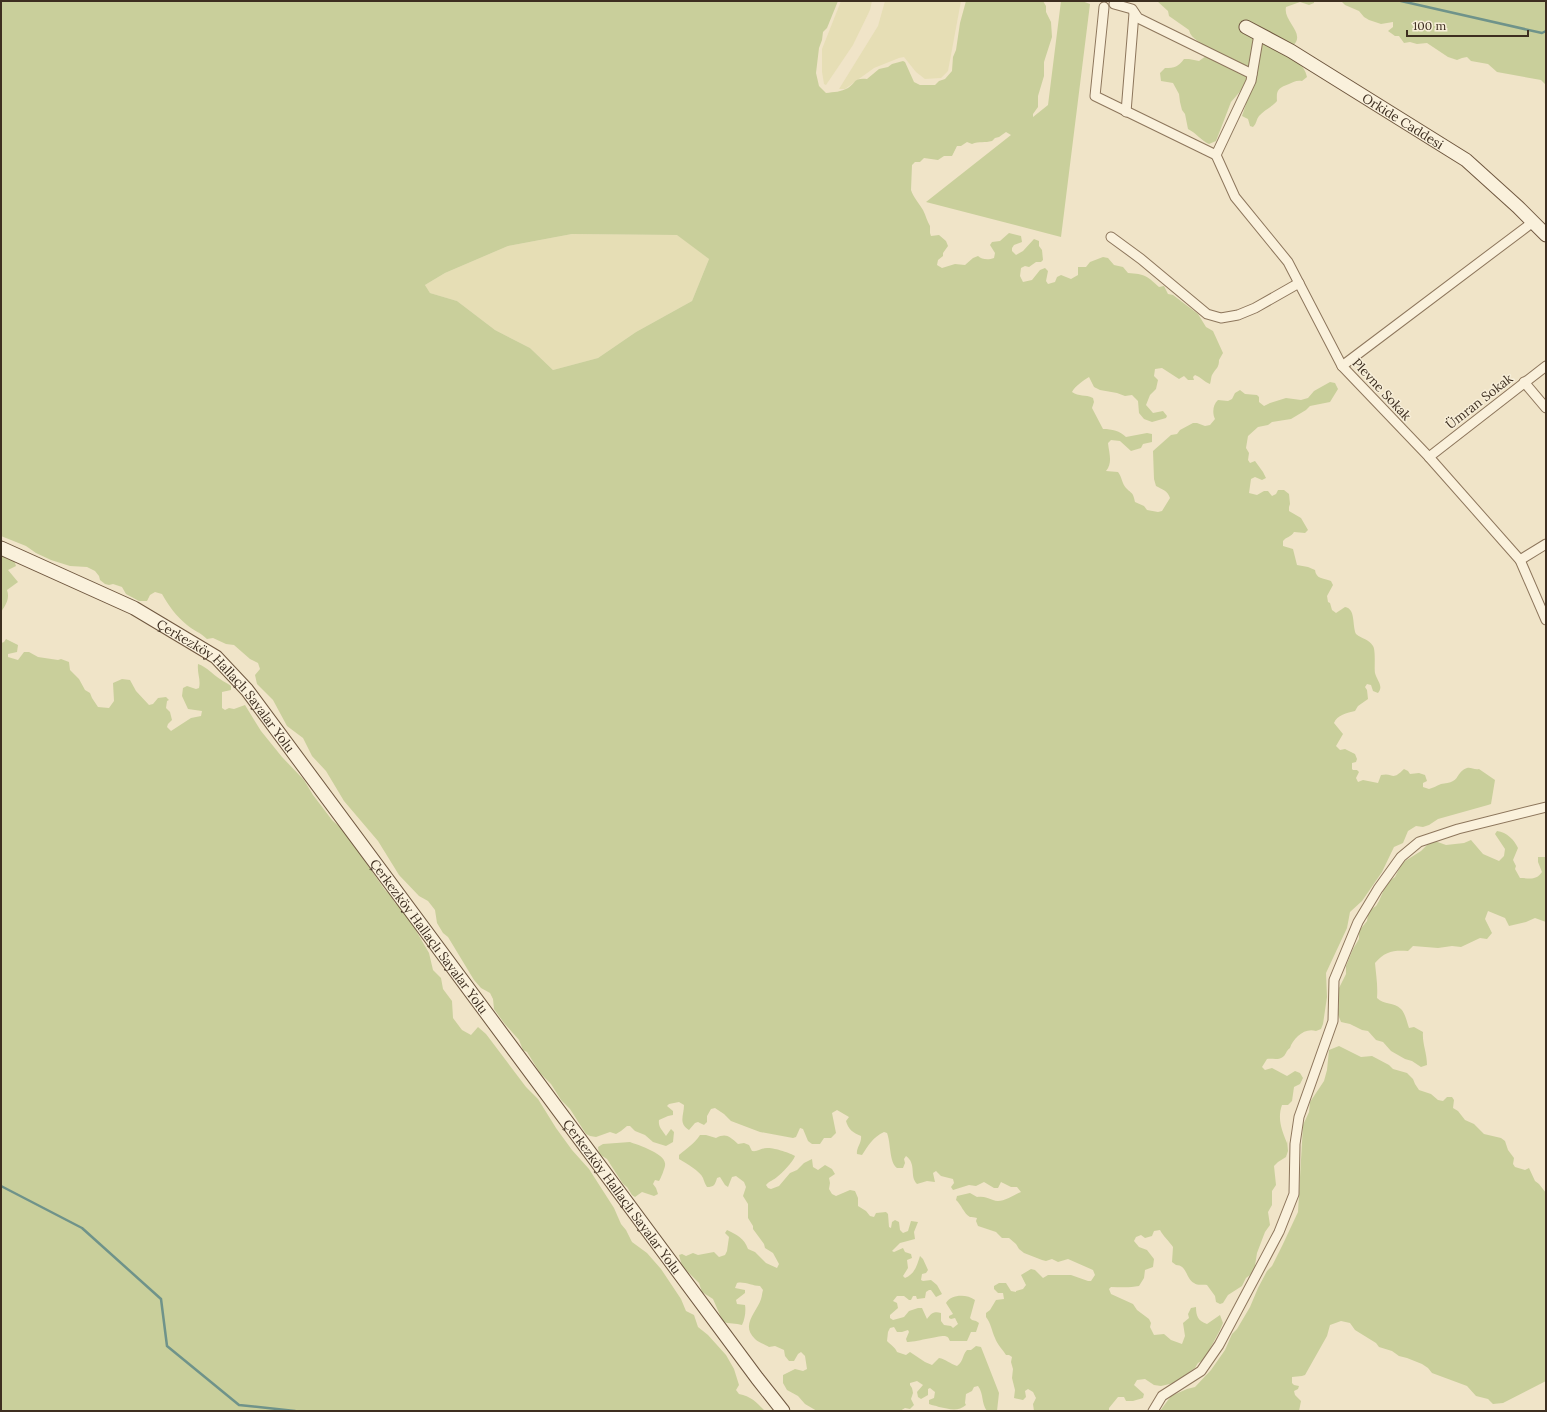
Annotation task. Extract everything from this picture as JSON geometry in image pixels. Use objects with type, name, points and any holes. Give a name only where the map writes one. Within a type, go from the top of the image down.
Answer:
[{"type":"main road","name":"Orkide Caddesi","points":[[1246,27],[1291,52],[1466,160],[1546,235]]},
{"type":"main road","name":"Çerkezköy Hallaçlı Sayalar Yolu","points":[[1,548],[134,608],[216,657],[230,670],[247,690],[752,1372],[783,1411]]},
{"type":"street","points":[[1114,4],[1132,9],[1138,18],[1252,74]]},
{"type":"street","points":[[1104,7],[1095,96],[1216,155],[1251,81],[1260,34]]},
{"type":"street","points":[[1126,112],[1134,13]]},
{"type":"street","name":"Plevne Sokak","points":[[1216,155],[1235,197],[1288,262],[1342,366],[1429,457],[1520,560],[1546,620]]},
{"type":"street","points":[[1342,366],[1533,222]]},
{"type":"street","points":[[1111,237],[1141,259],[1207,314],[1221,318],[1238,315],[1255,308],[1299,283]]},
{"type":"street","name":"Ümran Sokak","points":[[1429,457],[1546,366]]},
{"type":"street","points":[[1524,382],[1546,408]]},
{"type":"street","points":[[1520,560],[1546,544]]},
{"type":"street","points":[[1153,1411],[1162,1396],[1202,1371],[1219,1345],[1279,1232],[1294,1194],[1295,1144],[1299,1117],[1333,1021],[1334,980],[1358,922],[1378,889],[1401,858],[1419,842],[1458,829],[1546,807]]},
{"type":"shaded area","points":[[841,1],[872,1],[870,10],[853,45],[826,85],[824,84],[822,72],[822,49]]},
{"type":"shaded area","points":[[885,1],[961,1],[948,71],[941,78],[925,79],[916,72],[904,57],[874,68],[845,89],[839,89],[878,26]]},
{"type":"shaded area","points":[[572,234],[678,235],[709,259],[692,301],[636,332],[598,358],[553,370],[530,348],[495,330],[457,301],[430,293],[425,285],[445,273],[508,246]]},
{"type":"green space","points":[[1,1],[838,1],[827,28],[823,32],[819,48],[816,73],[819,86],[826,93],[837,92],[845,89],[857,80],[867,79],[879,69],[903,61],[905,62],[914,82],[920,85],[935,85],[939,81],[945,79],[952,71],[953,57],[956,50],[960,23],[966,1],[1043,1],[1051,22],[1052,37],[1044,62],[1044,76],[1038,96],[1038,107],[1033,114],[1033,117],[1048,105],[1061,1],[1082,1],[1090,4],[1061,237],[926,202],[1011,135],[1006,132],[992,141],[972,144],[967,142],[961,146],[957,146],[952,156],[944,156],[938,160],[924,158],[920,162],[915,162],[912,165],[911,190],[924,212],[930,226],[931,236],[939,235],[946,241],[948,246],[943,253],[943,256],[938,260],[937,265],[942,268],[955,264],[965,265],[973,258],[978,256],[986,259],[994,258],[995,253],[990,245],[992,242],[1000,241],[1009,233],[1021,236],[1022,242],[1014,245],[1012,248],[1012,251],[1016,255],[1023,251],[1034,239],[1039,241],[1039,246],[1042,250],[1043,260],[1041,262],[1036,262],[1029,267],[1025,266],[1021,268],[1020,276],[1023,282],[1032,280],[1040,270],[1045,268],[1048,271],[1046,281],[1048,284],[1055,282],[1057,277],[1061,275],[1071,279],[1078,275],[1078,267],[1086,267],[1090,262],[1103,257],[1108,258],[1114,265],[1123,267],[1128,273],[1142,275],[1159,287],[1164,286],[1168,294],[1173,295],[1198,314],[1206,327],[1213,331],[1223,353],[1219,360],[1218,366],[1212,375],[1210,384],[1195,375],[1193,377],[1194,380],[1188,380],[1184,376],[1179,379],[1162,368],[1155,369],[1154,376],[1158,380],[1156,389],[1150,395],[1146,405],[1153,413],[1163,411],[1167,416],[1166,418],[1152,422],[1144,419],[1139,413],[1138,401],[1132,395],[1125,396],[1100,390],[1094,387],[1089,377],[1077,385],[1072,392],[1093,398],[1094,402],[1092,408],[1103,429],[1116,431],[1126,437],[1147,433],[1152,434],[1152,442],[1143,444],[1141,448],[1131,451],[1120,441],[1111,440],[1108,443],[1110,461],[1106,471],[1118,472],[1125,486],[1133,495],[1135,502],[1144,506],[1147,510],[1158,512],[1162,511],[1170,498],[1163,489],[1156,486],[1154,479],[1153,451],[1171,435],[1177,434],[1180,430],[1193,423],[1205,426],[1210,425],[1215,419],[1214,409],[1218,400],[1228,401],[1232,399],[1235,393],[1240,390],[1245,394],[1257,395],[1259,397],[1259,402],[1264,406],[1286,398],[1301,400],[1308,398],[1314,391],[1330,382],[1335,383],[1338,389],[1330,402],[1310,406],[1291,419],[1272,422],[1268,425],[1258,427],[1248,436],[1246,448],[1249,453],[1248,460],[1250,463],[1255,461],[1266,478],[1262,480],[1255,477],[1251,479],[1249,493],[1257,495],[1264,491],[1268,491],[1272,496],[1276,494],[1278,490],[1284,490],[1289,494],[1289,511],[1301,518],[1308,530],[1305,533],[1294,532],[1283,541],[1283,546],[1293,549],[1297,565],[1315,570],[1318,577],[1331,581],[1333,585],[1327,596],[1332,610],[1336,613],[1345,607],[1348,608],[1352,614],[1356,634],[1370,642],[1374,648],[1375,673],[1380,690],[1378,693],[1373,691],[1371,685],[1367,684],[1365,687],[1367,690],[1368,699],[1358,706],[1355,711],[1343,715],[1335,720],[1334,723],[1343,734],[1336,746],[1340,750],[1345,749],[1355,754],[1357,759],[1356,762],[1352,763],[1352,769],[1359,772],[1356,778],[1358,782],[1363,780],[1378,783],[1381,775],[1385,774],[1394,776],[1404,769],[1410,774],[1419,773],[1425,775],[1427,781],[1423,783],[1423,787],[1429,789],[1453,781],[1464,769],[1479,769],[1495,780],[1491,804],[1438,819],[1423,827],[1416,826],[1408,831],[1403,843],[1394,847],[1382,872],[1362,901],[1350,912],[1347,928],[1326,973],[1327,997],[1321,1029],[1300,1034],[1282,1058],[1267,1059],[1262,1067],[1265,1070],[1272,1068],[1287,1076],[1295,1071],[1300,1073],[1303,1078],[1300,1084],[1294,1087],[1292,1101],[1288,1105],[1282,1105],[1280,1115],[1281,1125],[1287,1143],[1287,1140],[1288,1151],[1286,1157],[1274,1166],[1276,1185],[1272,1191],[1272,1205],[1268,1212],[1270,1225],[1265,1232],[1257,1253],[1254,1272],[1246,1278],[1242,1286],[1228,1295],[1223,1303],[1220,1304],[1216,1302],[1215,1296],[1207,1285],[1194,1283],[1182,1267],[1172,1262],[1173,1247],[1160,1230],[1154,1231],[1152,1236],[1145,1238],[1141,1235],[1136,1237],[1134,1241],[1139,1247],[1147,1250],[1154,1259],[1153,1267],[1145,1270],[1144,1278],[1139,1286],[1111,1287],[1109,1289],[1111,1294],[1133,1304],[1137,1310],[1149,1319],[1151,1323],[1150,1327],[1154,1335],[1164,1334],[1171,1340],[1182,1344],[1185,1336],[1183,1323],[1189,1318],[1188,1314],[1191,1308],[1196,1307],[1198,1318],[1207,1324],[1220,1315],[1223,1323],[1204,1360],[1198,1363],[1195,1368],[1174,1383],[1161,1386],[1154,1385],[1145,1379],[1137,1380],[1134,1385],[1144,1394],[1143,1398],[1133,1401],[1126,1401],[1124,1397],[1118,1397],[1109,1408],[1109,1411],[1034,1411],[1033,1404],[1036,1398],[1033,1392],[1028,1389],[1025,1391],[1026,1397],[1023,1400],[1014,1398],[1015,1390],[1012,1378],[1012,1357],[1006,1355],[999,1345],[986,1317],[986,1313],[990,1310],[996,1300],[1004,1299],[1003,1293],[998,1293],[994,1289],[994,1286],[999,1283],[1006,1283],[1011,1291],[1016,1292],[1023,1289],[1026,1285],[1021,1275],[1031,1269],[1035,1270],[1043,1278],[1048,1275],[1071,1275],[1091,1281],[1095,1275],[1093,1270],[1068,1259],[1058,1262],[1052,1259],[1046,1261],[1024,1253],[1009,1238],[1002,1238],[996,1232],[978,1226],[976,1221],[977,1218],[968,1216],[956,1200],[957,1196],[970,1193],[977,1197],[1000,1201],[1021,1192],[1017,1187],[1011,1187],[1001,1182],[998,1188],[994,1188],[984,1182],[976,1186],[969,1185],[953,1190],[951,1187],[954,1183],[953,1179],[941,1176],[936,1171],[933,1173],[935,1182],[927,1181],[917,1184],[913,1177],[911,1163],[906,1156],[904,1159],[905,1163],[903,1168],[897,1168],[894,1165],[891,1157],[887,1133],[884,1132],[877,1136],[862,1155],[857,1154],[861,1136],[853,1132],[848,1126],[846,1121],[849,1117],[837,1110],[832,1113],[836,1133],[831,1138],[824,1138],[820,1144],[812,1144],[808,1141],[803,1129],[800,1128],[796,1137],[793,1138],[760,1132],[731,1121],[715,1108],[711,1109],[707,1116],[707,1122],[704,1125],[698,1122],[695,1123],[689,1130],[684,1125],[682,1119],[684,1105],[679,1102],[669,1104],[667,1106],[673,1111],[673,1115],[659,1120],[660,1127],[666,1136],[671,1129],[674,1132],[673,1142],[666,1146],[653,1142],[645,1135],[635,1131],[630,1126],[627,1126],[616,1134],[610,1132],[596,1137],[586,1134],[570,1109],[561,1100],[551,1084],[540,1073],[527,1052],[523,1050],[519,1040],[494,1009],[493,999],[490,993],[481,988],[474,980],[448,937],[443,933],[437,923],[435,910],[428,901],[419,896],[399,875],[378,841],[344,801],[326,771],[312,756],[303,738],[287,726],[273,700],[257,684],[255,675],[260,669],[258,663],[250,659],[234,645],[226,644],[213,638],[207,639],[183,622],[170,607],[162,594],[155,592],[150,595],[147,601],[139,601],[126,594],[122,587],[113,584],[105,584],[100,580],[95,571],[87,567],[70,566],[51,560],[36,553],[26,546],[1,536]],"holes":[[[572,234],[677,235],[709,259],[692,301],[636,332],[598,358],[553,370],[530,348],[495,330],[457,301],[430,293],[425,285],[445,273],[508,246]]]},
{"type":"green space","points":[[1157,1],[1314,1],[1314,3],[1309,5],[1300,2],[1286,7],[1287,16],[1297,34],[1297,38],[1296,42],[1286,55],[1304,69],[1307,77],[1302,81],[1295,81],[1279,90],[1277,94],[1277,101],[1259,116],[1253,127],[1250,126],[1248,119],[1242,116],[1246,104],[1243,88],[1231,102],[1216,141],[1209,144],[1188,129],[1179,94],[1173,83],[1161,81],[1160,73],[1165,68],[1174,67],[1180,64],[1184,59],[1199,61],[1206,56],[1208,50],[1192,36],[1189,30],[1169,16],[1168,11]]},
{"type":"green space","points":[[1341,1],[1546,1],[1546,85],[1541,80],[1497,72],[1488,64],[1471,61],[1467,57],[1457,60],[1448,57],[1427,43],[1404,43],[1399,36],[1395,36],[1388,31],[1393,27],[1393,22],[1381,24],[1369,20],[1359,11],[1345,5]]},
{"type":"green space","points":[[1,555],[14,560],[16,566],[8,570],[18,582],[7,590],[7,601],[1,612]]},
{"type":"green space","points":[[6,639],[18,645],[17,652],[8,654],[8,657],[18,660],[24,652],[29,652],[38,657],[58,660],[61,659],[69,662],[70,670],[79,679],[85,690],[90,693],[98,707],[109,708],[114,701],[113,683],[122,679],[130,680],[136,691],[149,705],[153,704],[158,698],[166,697],[169,700],[167,701],[166,708],[170,712],[172,720],[167,727],[171,731],[191,718],[201,716],[202,711],[188,709],[182,696],[183,688],[187,686],[196,689],[199,688],[200,682],[198,664],[231,686],[231,690],[222,692],[222,708],[225,710],[229,708],[234,709],[245,705],[261,731],[282,757],[304,780],[313,795],[332,820],[344,831],[385,890],[390,894],[395,903],[403,908],[429,953],[433,970],[441,978],[443,989],[452,1001],[453,1018],[462,1030],[471,1035],[478,1027],[486,1034],[526,1087],[538,1099],[572,1150],[589,1169],[614,1208],[621,1224],[632,1242],[647,1253],[661,1269],[681,1299],[686,1311],[694,1315],[698,1327],[708,1335],[726,1355],[734,1369],[739,1385],[736,1390],[739,1394],[754,1400],[765,1411],[1,1411],[1,643]]},
{"type":"green space","points":[[1497,831],[1510,837],[1518,848],[1513,860],[1516,866],[1515,869],[1520,878],[1535,878],[1540,875],[1542,872],[1538,862],[1538,857],[1546,857],[1546,922],[1535,918],[1509,926],[1505,918],[1488,911],[1485,919],[1492,933],[1487,939],[1480,938],[1461,947],[1452,946],[1438,948],[1413,946],[1408,951],[1390,952],[1382,956],[1375,963],[1377,998],[1401,1009],[1404,1013],[1409,1028],[1414,1027],[1423,1032],[1427,1065],[1421,1067],[1391,1051],[1383,1042],[1376,1040],[1368,1031],[1341,1022],[1337,1012],[1339,1006],[1339,988],[1346,974],[1346,966],[1359,939],[1359,931],[1367,921],[1370,910],[1376,906],[1385,887],[1389,881],[1395,877],[1402,863],[1421,851],[1432,840],[1446,845],[1464,843],[1471,840],[1483,854],[1499,861],[1504,856],[1505,849],[1495,834]]},
{"type":"green space","points":[[1339,1046],[1361,1057],[1372,1056],[1389,1065],[1393,1069],[1407,1073],[1413,1079],[1419,1090],[1431,1094],[1438,1100],[1443,1101],[1447,1097],[1452,1097],[1454,1100],[1453,1108],[1458,1111],[1465,1120],[1474,1124],[1484,1134],[1501,1138],[1505,1141],[1508,1150],[1514,1158],[1513,1164],[1515,1167],[1525,1170],[1529,1168],[1535,1181],[1546,1193],[1546,1381],[1503,1403],[1493,1404],[1488,1399],[1476,1396],[1467,1386],[1432,1373],[1422,1364],[1379,1347],[1376,1343],[1355,1330],[1350,1323],[1341,1321],[1330,1325],[1327,1336],[1305,1375],[1292,1377],[1292,1383],[1299,1386],[1298,1389],[1294,1391],[1295,1395],[1301,1401],[1299,1411],[1160,1411],[1171,1396],[1195,1387],[1211,1370],[1225,1350],[1232,1334],[1237,1329],[1250,1307],[1258,1288],[1267,1271],[1272,1266],[1283,1244],[1298,1212],[1303,1125],[1309,1112],[1310,1102],[1324,1081],[1327,1070],[1329,1050]]},
{"type":"green space","points":[[700,1135],[716,1138],[722,1136],[730,1137],[738,1144],[744,1143],[749,1145],[752,1151],[769,1148],[781,1150],[795,1156],[776,1178],[766,1185],[768,1188],[771,1189],[779,1186],[790,1173],[797,1170],[804,1163],[812,1159],[813,1167],[818,1170],[825,1165],[832,1169],[835,1174],[829,1178],[829,1189],[832,1194],[836,1196],[850,1190],[855,1191],[858,1198],[858,1206],[866,1211],[870,1216],[874,1217],[876,1213],[886,1212],[888,1214],[889,1227],[891,1228],[892,1222],[895,1220],[899,1222],[900,1230],[903,1233],[908,1231],[911,1221],[918,1222],[914,1232],[915,1239],[900,1243],[892,1251],[894,1252],[903,1248],[905,1252],[911,1254],[912,1258],[907,1260],[908,1268],[903,1276],[905,1278],[913,1272],[917,1266],[920,1256],[928,1270],[926,1273],[922,1274],[921,1280],[931,1280],[937,1285],[942,1294],[936,1297],[931,1290],[929,1290],[926,1292],[925,1298],[917,1299],[916,1296],[913,1296],[911,1300],[904,1296],[897,1296],[893,1301],[897,1303],[898,1308],[890,1315],[890,1318],[893,1320],[904,1317],[909,1311],[922,1308],[927,1319],[932,1313],[941,1313],[941,1321],[944,1325],[951,1326],[953,1328],[958,1324],[955,1318],[949,1318],[949,1316],[953,1314],[946,1303],[952,1298],[964,1296],[975,1300],[970,1318],[979,1323],[976,1332],[971,1332],[967,1341],[950,1341],[947,1337],[943,1336],[907,1342],[906,1339],[909,1332],[908,1330],[897,1332],[894,1327],[890,1328],[888,1332],[887,1341],[897,1352],[906,1355],[910,1352],[932,1365],[939,1358],[957,1366],[961,1362],[967,1350],[971,1350],[976,1346],[981,1347],[999,1393],[997,1411],[987,1411],[978,1386],[974,1387],[972,1391],[966,1394],[966,1405],[960,1409],[953,1409],[929,1404],[929,1400],[934,1398],[935,1392],[930,1388],[928,1389],[928,1395],[921,1399],[918,1397],[917,1392],[923,1385],[917,1381],[910,1383],[913,1393],[911,1399],[914,1405],[910,1409],[905,1408],[900,1411],[817,1411],[805,1404],[798,1396],[787,1390],[783,1383],[783,1375],[795,1369],[803,1371],[807,1369],[805,1356],[801,1352],[794,1361],[789,1361],[785,1356],[784,1350],[775,1346],[769,1347],[757,1340],[751,1334],[749,1324],[761,1299],[763,1290],[760,1286],[737,1283],[735,1288],[745,1290],[745,1293],[736,1300],[737,1304],[745,1305],[744,1320],[742,1325],[725,1323],[723,1322],[713,1299],[702,1292],[699,1283],[682,1266],[679,1255],[682,1254],[686,1256],[693,1253],[698,1255],[714,1252],[719,1257],[725,1255],[729,1237],[725,1233],[727,1230],[740,1237],[748,1249],[755,1252],[766,1263],[777,1268],[779,1264],[773,1253],[765,1248],[748,1218],[748,1204],[743,1196],[746,1187],[744,1182],[736,1176],[732,1177],[728,1187],[720,1177],[717,1178],[714,1185],[707,1187],[699,1173],[679,1159],[679,1155]]},
{"type":"green space","points":[[630,1142],[652,1151],[665,1162],[660,1180],[655,1180],[653,1184],[658,1194],[654,1196],[642,1192],[635,1197],[632,1195],[607,1159],[599,1154],[598,1147],[603,1144]]},
{"type":"waterway","points":[[1401,1],[1542,33],[1546,31]]},
{"type":"waterway","points":[[1,1186],[82,1228],[161,1299],[167,1346],[239,1405],[295,1411]]}]
